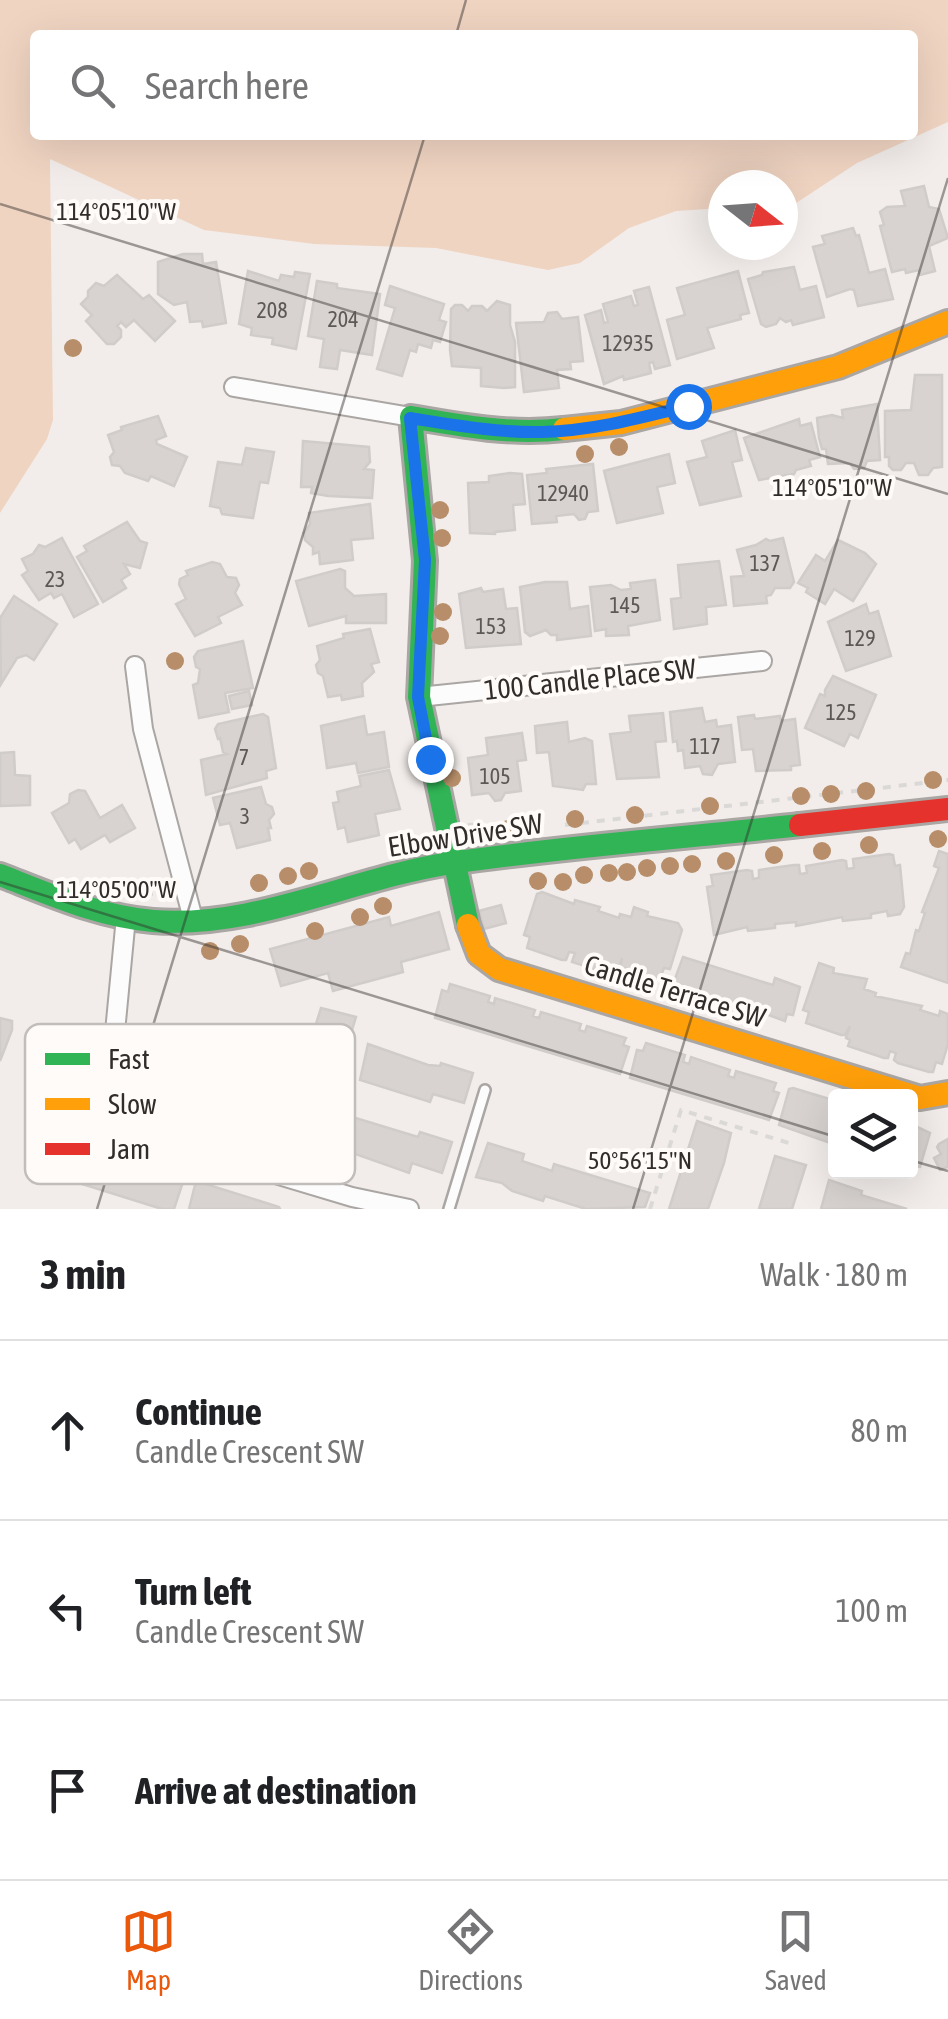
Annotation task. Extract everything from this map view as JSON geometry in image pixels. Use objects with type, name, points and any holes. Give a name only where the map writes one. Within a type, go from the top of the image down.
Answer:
[{"type":"street","points":[[234,387],[477,429],[542,432],[621,422],[838,368],[948,322]]},
{"type":"street","name":"Candle Terrace SW","points":[[410,418],[425,560],[418,697],[452,863],[471,938],[479,954],[499,969],[920,1098],[948,1093]]},
{"type":"street","name":"100 Candle Place SW","points":[[418,697],[762,661]]},
{"type":"street","points":[[135,666],[142,729],[193,919]]},
{"type":"street","name":"Elbow Drive SW","points":[[0,875],[126,917],[153,921],[193,919],[266,910],[371,880],[452,863],[948,809]]},
{"type":"street","points":[[116,1024],[126,917]]},
{"type":"street","points":[[309,1184],[409,1209]]},
{"type":"lane","points":[[449,1209],[486,1090]]},
{"type":"path","points":[[650,1209],[681,1110],[789,1143]]},
{"type":"shaded area","points":[[0,0],[948,0],[948,122],[918,136],[918,30],[30,30],[30,140],[908,140],[857,163],[798,202],[798,170],[708,170],[708,209],[676,211],[629,228],[580,263],[548,270],[436,248],[314,244],[204,230],[50,159],[53,420],[47,439],[0,513]]},
{"type":"building","points":[[924,186],[929,207],[939,209],[948,238],[929,246],[935,271],[920,275],[919,270],[892,272],[880,212],[887,207],[905,206],[901,191]]},
{"type":"building","points":[[853,228],[859,235],[869,273],[885,269],[893,299],[858,306],[854,290],[850,289],[827,297],[813,247],[825,244],[822,236]]},
{"type":"building","points":[[183,254],[202,254],[203,264],[216,262],[226,323],[203,327],[202,321],[190,322],[187,302],[174,305],[158,294],[158,262]]},
{"type":"building","points":[[794,267],[800,290],[816,286],[824,317],[793,325],[791,320],[780,318],[766,327],[761,324],[748,279]]},
{"type":"building","points":[[248,271],[279,281],[281,275],[310,274],[296,349],[272,344],[273,338],[251,335],[252,328],[239,324]]},
{"type":"building","points":[[738,271],[749,313],[707,328],[714,348],[677,359],[667,320],[685,315],[677,288]]},
{"type":"building","points":[[117,275],[143,299],[149,295],[175,321],[155,341],[134,320],[126,327],[121,322],[117,326],[121,337],[114,344],[107,344],[86,321],[92,315],[81,304],[88,291],[96,283],[104,286]]},
{"type":"building","points":[[317,281],[380,294],[372,355],[340,350],[337,369],[320,367],[324,339],[308,336]]},
{"type":"building","points":[[390,286],[444,304],[439,320],[446,322],[440,342],[433,340],[431,348],[418,344],[416,352],[410,350],[402,376],[377,369],[395,308],[385,305]]},
{"type":"building","points":[[649,287],[670,365],[655,369],[653,362],[649,363],[651,373],[624,380],[623,376],[604,384],[585,315],[601,310],[604,323],[608,322],[603,304],[631,296],[634,306],[638,305],[634,291]]},
{"type":"building","points":[[497,301],[510,305],[515,387],[481,386],[481,368],[452,366],[451,309],[462,305],[468,311],[472,306],[482,306],[487,311]]},
{"type":"building","points":[[557,312],[562,319],[578,317],[583,361],[570,362],[571,369],[557,370],[559,388],[524,392],[516,323],[544,322],[548,313]]},
{"type":"building","points":[[915,375],[942,375],[942,467],[933,468],[928,475],[919,475],[914,463],[893,470],[889,457],[885,457],[885,411],[911,410]]},
{"type":"building","points":[[877,404],[880,460],[867,461],[864,468],[854,469],[850,463],[828,464],[817,418],[843,418],[842,410]]},
{"type":"building","points":[[158,416],[166,436],[156,440],[157,444],[187,457],[174,486],[151,476],[148,481],[125,473],[120,466],[112,465],[110,457],[114,452],[108,435]]},
{"type":"building","points":[[799,419],[800,426],[811,423],[820,457],[809,460],[811,466],[794,474],[759,480],[744,438]]},
{"type":"building","points":[[735,430],[742,460],[732,462],[741,496],[700,505],[687,462],[707,457],[702,441]]},
{"type":"building","points":[[303,441],[369,447],[370,462],[364,469],[374,470],[372,498],[328,496],[311,493],[312,487],[301,487]]},
{"type":"building","points":[[246,448],[274,452],[268,483],[260,482],[253,518],[222,514],[220,508],[210,506],[218,462],[242,465]]},
{"type":"building","points":[[669,454],[675,483],[657,487],[663,513],[617,523],[604,471]]},
{"type":"building","points":[[593,464],[598,511],[588,512],[585,519],[579,520],[574,514],[556,516],[557,522],[532,524],[527,475]]},
{"type":"building","points":[[522,474],[525,504],[513,505],[515,530],[470,533],[468,483],[489,482],[489,476]]},
{"type":"building","points":[[370,504],[373,538],[351,540],[353,560],[320,564],[319,552],[313,554],[313,547],[305,540],[309,513]]},
{"type":"building","points":[[127,522],[140,541],[147,543],[140,568],[124,564],[130,574],[121,580],[126,588],[103,602],[77,557],[87,551],[84,546]]},
{"type":"building","points":[[62,538],[98,604],[74,617],[62,594],[54,598],[51,593],[39,600],[22,575],[28,571],[22,559],[33,554],[39,545],[45,547]]},
{"type":"building","points":[[783,538],[794,582],[790,588],[775,588],[766,596],[767,603],[734,606],[731,577],[744,576],[737,550],[766,539]]},
{"type":"building","points":[[838,540],[865,553],[876,564],[853,601],[834,589],[825,604],[798,583],[816,555],[825,561]]},
{"type":"building","points":[[719,561],[726,605],[706,607],[707,624],[674,629],[671,599],[681,598],[678,565]]},
{"type":"building","points":[[212,562],[220,564],[227,577],[236,578],[239,585],[235,593],[242,605],[218,617],[221,623],[195,636],[176,604],[186,599],[180,579],[188,575],[186,571]]},
{"type":"building","points":[[345,571],[345,588],[354,596],[386,594],[386,623],[346,623],[346,616],[309,626],[296,581]]},
{"type":"building","points":[[655,580],[660,620],[628,626],[629,635],[606,636],[606,629],[595,631],[590,587],[611,585],[631,589],[630,583]]},
{"type":"building","points":[[567,582],[570,609],[588,606],[591,636],[557,640],[557,635],[546,630],[530,636],[525,632],[520,587]]},
{"type":"building","points":[[481,588],[483,592],[503,589],[506,609],[517,608],[521,644],[466,648],[459,594]]},
{"type":"building","points":[[14,596],[57,624],[34,660],[26,655],[17,658],[1,684],[0,618]]},
{"type":"building","points":[[866,604],[869,614],[878,611],[891,656],[846,671],[828,622]]},
{"type":"building","points":[[370,629],[379,662],[371,664],[374,672],[362,683],[363,696],[342,700],[341,695],[328,697],[316,665],[320,660],[317,646],[344,638],[343,634]]},
{"type":"building","points":[[243,641],[253,688],[225,693],[229,712],[199,718],[193,685],[198,683],[200,669],[194,657],[198,651]]},
{"type":"building","points":[[833,676],[876,695],[858,738],[850,734],[844,746],[805,728]]},
{"type":"building","points":[[249,691],[252,705],[232,709],[229,696]]},
{"type":"building","points":[[702,708],[705,722],[716,720],[717,727],[731,725],[735,762],[718,764],[712,775],[703,774],[700,766],[685,768],[683,750],[678,751],[677,741],[673,742],[670,712]]},
{"type":"building","points":[[663,713],[666,741],[655,742],[659,777],[617,779],[610,734],[631,732],[629,716]]},
{"type":"building","points":[[263,714],[268,717],[276,768],[266,771],[267,778],[206,795],[201,760],[227,754],[215,729],[218,724]]},
{"type":"building","points":[[754,715],[755,719],[795,719],[800,765],[791,766],[791,770],[756,771],[753,749],[742,750],[738,717]]},
{"type":"building","points":[[364,716],[367,735],[384,732],[389,767],[358,773],[356,763],[327,768],[321,726]]},
{"type":"building","points":[[567,722],[569,742],[585,738],[592,741],[596,784],[586,784],[583,790],[553,786],[549,752],[537,753],[535,726]]},
{"type":"building","points":[[522,733],[526,760],[517,761],[521,791],[505,793],[495,801],[489,793],[472,795],[468,758],[488,755],[486,738]]},
{"type":"building","points":[[14,752],[15,775],[30,776],[30,805],[0,806],[0,753]]},
{"type":"building","points":[[389,770],[400,809],[375,814],[379,835],[348,842],[345,827],[338,829],[333,803],[339,802],[337,792],[361,786],[359,776]]},
{"type":"building","points":[[261,787],[274,814],[269,820],[270,840],[237,848],[230,823],[220,825],[213,798]]},
{"type":"building","points":[[85,791],[100,818],[122,805],[135,828],[110,842],[105,835],[81,849],[75,839],[69,843],[52,813],[69,803],[70,794]]},
{"type":"building","points":[[939,851],[948,854],[948,983],[901,967],[925,913],[922,912],[939,868],[934,866]]},
{"type":"building","points":[[893,855],[895,866],[900,865],[904,907],[900,914],[888,916],[887,911],[871,914],[871,918],[843,921],[842,917],[796,926],[796,922],[775,924],[775,928],[748,931],[747,927],[714,935],[707,887],[713,886],[711,875],[747,870],[752,871],[753,879],[759,878],[759,870],[794,865],[799,865],[800,874],[807,873],[806,866],[842,860],[846,861],[847,869],[854,868],[853,859]]},
{"type":"building","points":[[542,892],[574,904],[575,900],[600,907],[598,911],[619,918],[620,914],[631,917],[634,907],[648,912],[647,916],[678,923],[682,930],[670,969],[664,968],[660,978],[656,978],[621,966],[622,958],[612,974],[572,962],[575,953],[569,952],[566,960],[562,960],[527,948],[530,937],[524,935],[537,894]]},
{"type":"building","points":[[501,905],[506,923],[484,929],[479,911]]},
{"type":"building","points":[[439,912],[449,949],[401,962],[403,972],[333,991],[328,973],[281,986],[270,949],[389,917],[391,926]]},
{"type":"building","points":[[683,957],[773,985],[775,978],[800,987],[793,1015],[787,1014],[785,1021],[763,1013],[761,1019],[721,1007],[723,1001],[717,999],[715,1005],[676,993],[678,985],[673,984]]},
{"type":"building","points":[[819,963],[834,968],[833,973],[867,979],[864,989],[876,993],[875,996],[922,1006],[920,1010],[939,1016],[940,1011],[948,1014],[948,1044],[942,1064],[936,1062],[933,1072],[929,1072],[898,1063],[894,1060],[896,1053],[890,1051],[888,1058],[884,1058],[848,1046],[850,1026],[841,1035],[806,1023],[809,1012],[803,1010]]},
{"type":"building","points":[[450,984],[490,996],[488,1002],[494,1004],[495,998],[535,1010],[533,1016],[539,1018],[541,1012],[581,1024],[579,1030],[585,1032],[587,1026],[626,1038],[623,1045],[629,1047],[620,1074],[435,1018],[442,990],[448,992]]},
{"type":"building","points":[[321,1008],[356,1017],[354,1024],[316,1024]]},
{"type":"building","points":[[0,1018],[12,1021],[12,1030],[0,1061]]},
{"type":"building","points":[[646,1043],[685,1055],[683,1062],[689,1064],[691,1057],[730,1070],[728,1076],[734,1078],[736,1071],[776,1083],[773,1091],[779,1093],[769,1120],[630,1078],[637,1050],[643,1051]]},
{"type":"building","points":[[368,1044],[428,1065],[441,1063],[473,1073],[464,1103],[433,1094],[430,1102],[360,1080]]},
{"type":"building","points":[[789,1089],[828,1099],[828,1142],[779,1125]]},
{"type":"building","points":[[355,1118],[418,1137],[420,1132],[452,1142],[442,1173],[412,1163],[409,1173],[355,1154]]},
{"type":"building","points":[[697,1121],[731,1133],[724,1163],[708,1209],[669,1209]]},
{"type":"building","points":[[918,1127],[930,1133],[918,1167]]},
{"type":"building","points":[[948,1139],[948,1167],[940,1170],[934,1158],[941,1154],[939,1144]]},
{"type":"building","points":[[488,1143],[524,1154],[522,1161],[552,1171],[554,1164],[650,1193],[645,1207],[586,1209],[545,1196],[543,1201],[512,1191],[502,1183],[476,1177]]},
{"type":"building","points":[[775,1156],[806,1165],[792,1209],[759,1209]]},
{"type":"building","points":[[829,1180],[862,1191],[861,1195],[907,1209],[821,1209]]},
{"type":"building","points":[[82,1184],[182,1184],[174,1209],[162,1209]]},
{"type":"building","points":[[195,1184],[206,1184],[280,1209],[189,1209]]},
{"type":"traffic: fast","points":[[468,925],[419,697],[425,561],[411,417],[506,430],[564,429]]},
{"type":"traffic: fast","points":[[0,875],[114,915],[191,921],[266,910],[451,863],[800,825]]},
{"type":"traffic: slow","points":[[564,429],[621,423],[838,367],[948,322]]},
{"type":"traffic: slow","points":[[468,925],[479,954],[499,969],[920,1098],[948,1093]]},
{"type":"traffic: jam","points":[[800,825],[948,809]]},
{"type":"route","points":[[430,759],[418,697],[425,560],[410,418],[477,429],[542,432],[621,422],[688,406]]}]
